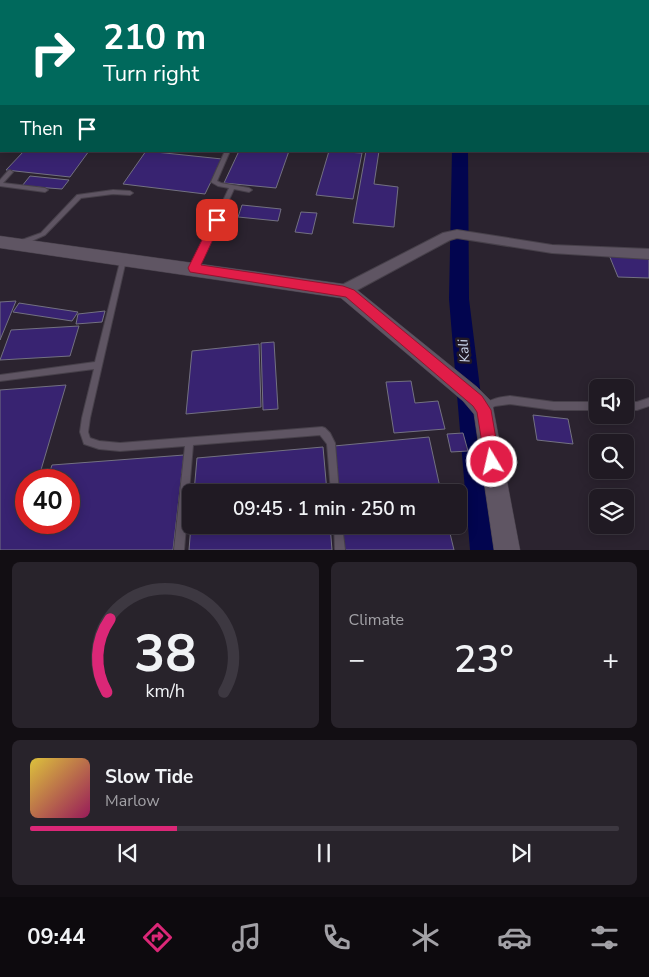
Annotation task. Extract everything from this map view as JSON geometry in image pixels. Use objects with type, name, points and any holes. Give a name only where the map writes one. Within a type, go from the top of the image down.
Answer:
[{"type":"street","points":[[343,290],[447,236],[473,235],[552,249],[649,254]]},
{"type":"street","points":[[8,243],[343,290],[356,298],[474,399],[507,550]]},
{"type":"lane","points":[[228,152],[214,182],[232,188],[249,190]]},
{"type":"lane","points":[[0,184],[10,172]]},
{"type":"lane","points":[[0,184],[45,190]]},
{"type":"lane","points":[[194,268],[232,188]]},
{"type":"lane","points":[[8,243],[43,234],[79,196],[113,192],[130,193]]},
{"type":"lane","points":[[123,260],[85,425],[86,441],[99,445],[120,447],[322,431],[331,443],[334,484]]},
{"type":"lane","points":[[0,378],[99,365]]},
{"type":"lane","points":[[474,399],[492,403],[511,400],[556,406],[589,406]]},
{"type":"lane","points":[[634,406],[649,402]]},
{"type":"lane","points":[[179,550],[189,442]]},
{"type":"lane","points":[[339,534],[340,550]]},
{"type":"building","points":[[23,152],[88,152],[70,177],[6,170]]},
{"type":"building","points":[[145,152],[222,159],[205,194],[123,184]]},
{"type":"building","points":[[239,152],[289,152],[276,188],[224,183]]},
{"type":"building","points":[[329,152],[362,153],[353,199],[316,195]]},
{"type":"building","points":[[366,152],[379,152],[374,184],[398,187],[394,227],[353,223]]},
{"type":"building","points":[[30,176],[69,180],[62,189],[22,186]]},
{"type":"building","points":[[242,205],[281,209],[278,221],[238,217]]},
{"type":"building","points":[[301,212],[317,213],[312,234],[295,232]]},
{"type":"building","points":[[609,255],[649,257],[649,278],[618,277]]},
{"type":"building","points":[[16,301],[0,340],[0,302]]},
{"type":"building","points":[[19,303],[78,312],[72,321],[13,312]]},
{"type":"building","points":[[105,311],[102,322],[76,324],[78,314]]},
{"type":"building","points":[[79,326],[70,356],[0,360],[11,330]]},
{"type":"building","points":[[274,342],[278,409],[263,410],[261,343]]},
{"type":"building","points":[[259,344],[261,407],[186,414],[192,351]]},
{"type":"building","points":[[411,381],[415,403],[438,401],[445,429],[394,433],[386,382]]},
{"type":"building","points":[[66,385],[41,469],[15,469],[15,534],[80,534],[80,469],[51,469],[52,465],[184,455],[173,550],[0,550],[0,390]]},
{"type":"building","points":[[533,415],[568,419],[573,444],[537,440]]},
{"type":"building","points":[[463,433],[468,451],[451,452],[447,434]]},
{"type":"building","points":[[429,437],[439,484],[338,484],[334,446]]},
{"type":"building","points":[[323,447],[326,484],[195,484],[197,458]]},
{"type":"building","points":[[190,534],[331,534],[332,550],[189,550]]},
{"type":"building","points":[[343,534],[450,534],[454,550],[344,550]]},
{"type":"waterway","name":"Kali","points":[[460,152],[459,299],[485,550]]},
{"type":"route","points":[[217,220],[194,268],[343,290],[350,294],[478,401],[484,410],[492,462]]}]
